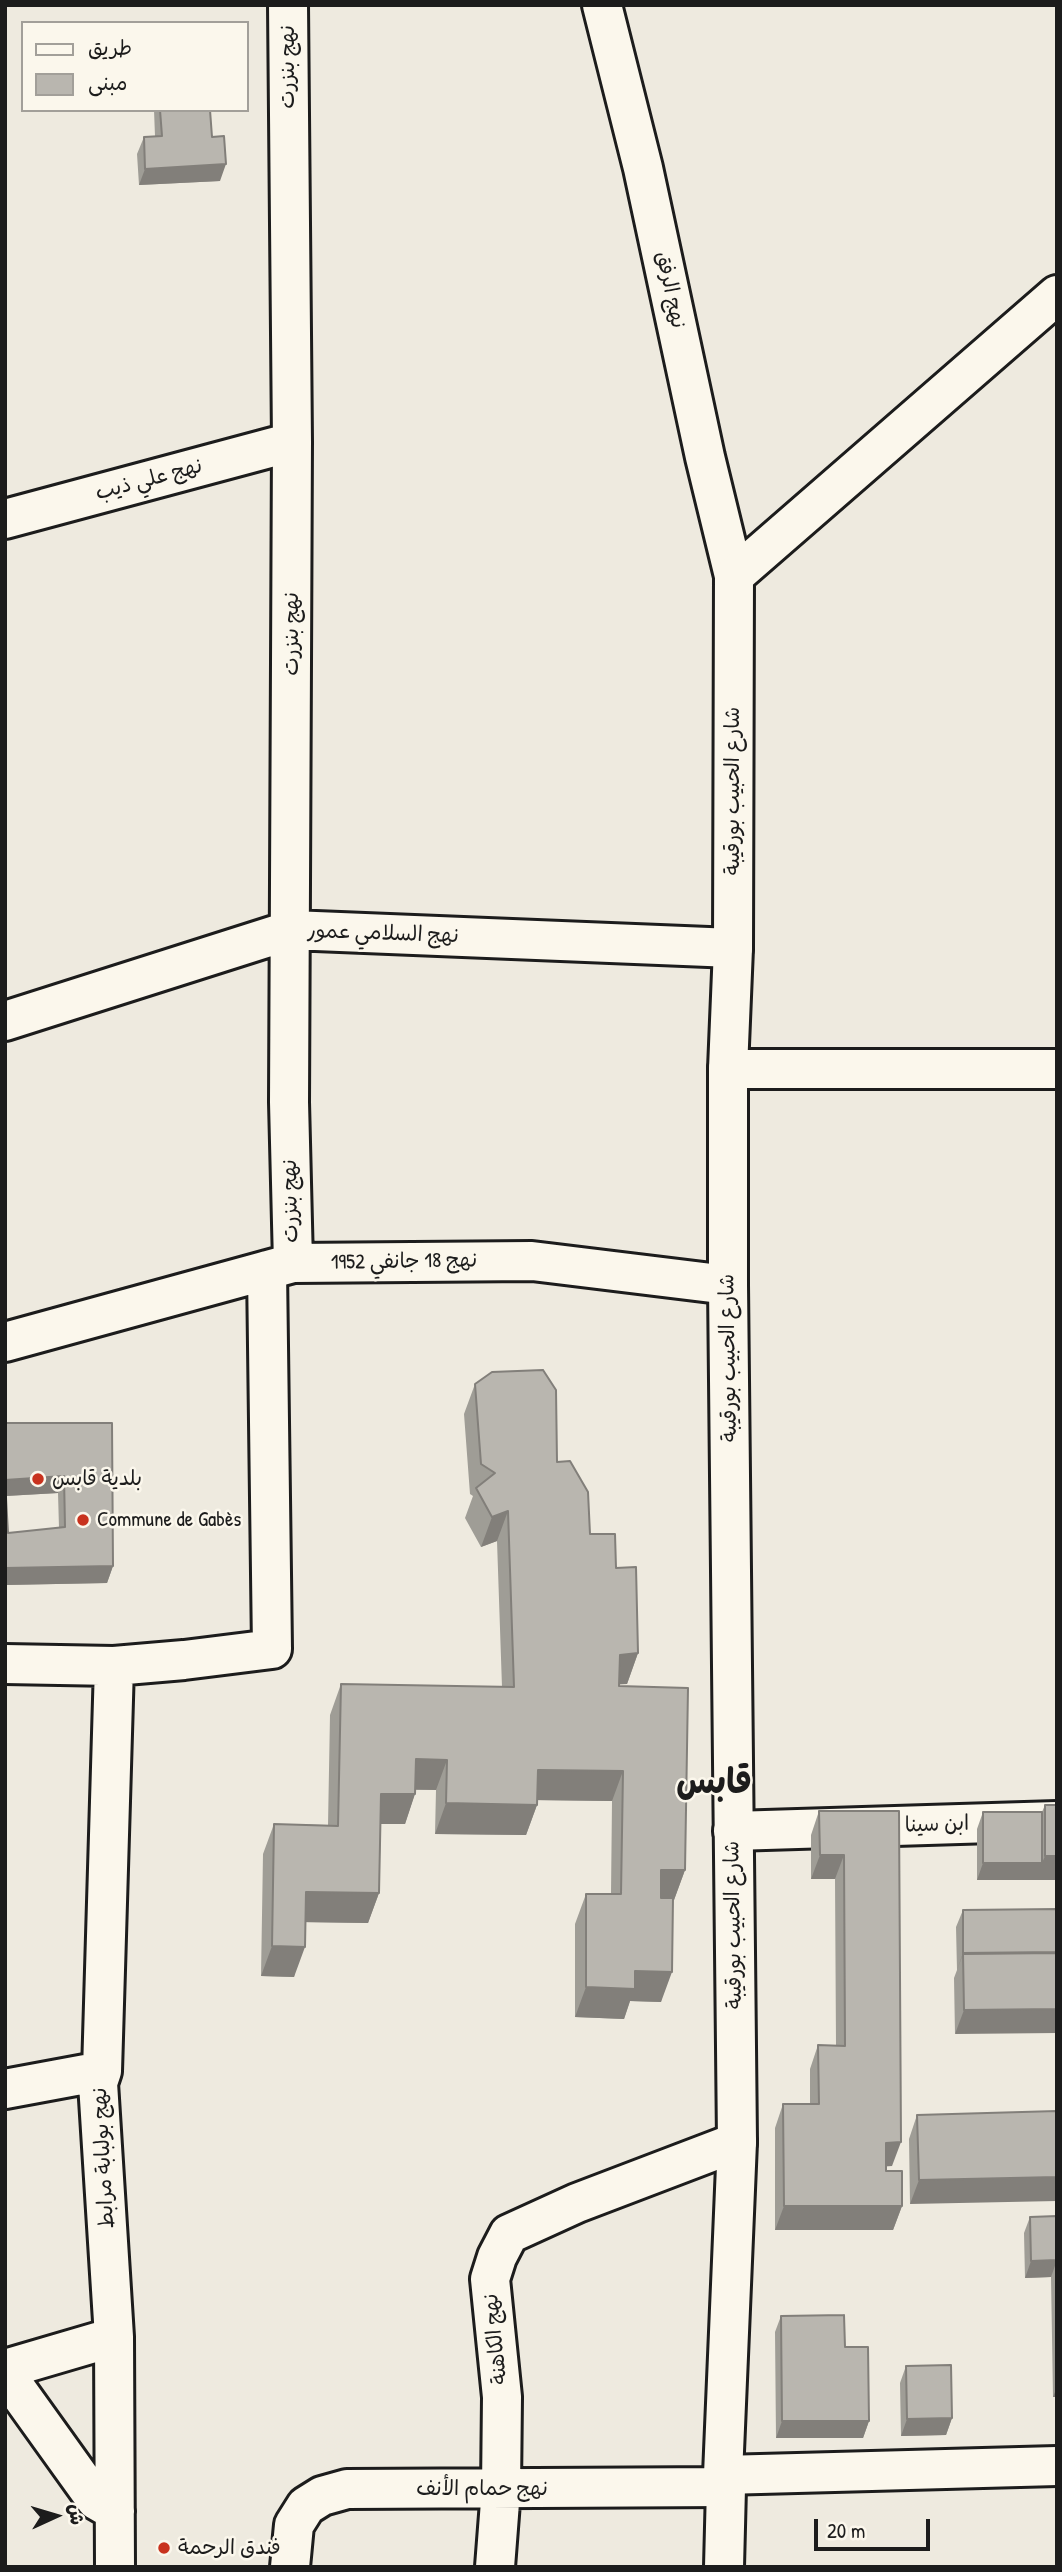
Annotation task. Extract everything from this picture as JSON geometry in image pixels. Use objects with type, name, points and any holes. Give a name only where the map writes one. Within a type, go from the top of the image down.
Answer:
[{"type":"street","name":"نهج بنزرت","points":[[5,1664],[114,1666],[272,1649],[280,1267],[289,1102],[291,930],[292,442],[288,5]]},
{"type":"street","name":"نهج الرفق","points":[[602,5],[643,168],[705,457],[734,576]]},
{"type":"street","points":[[734,576],[1057,295]]},
{"type":"street","name":"نهج علي ذيب","points":[[5,519],[292,442]]},
{"type":"street","name":"شارع الحبيب بورقيبة","points":[[724,2567],[737,2142],[727,1069],[733,948],[734,576]]},
{"type":"street","name":"نهج السلامي عمور","points":[[5,1021],[291,930],[733,948]]},
{"type":"street","points":[[727,1069],[1057,1069]]},
{"type":"street","name":"نهج 18 جانفي 1952","points":[[5,1342],[280,1267],[532,1261],[728,1285]]},
{"type":"street","name":"نهج بولبابة مرابط","points":[[114,1666],[102,2071],[98,2083],[114,2337],[115,2567]]},
{"type":"street","name":"ابن سينا","points":[[733,1831],[1057,1821]]},
{"type":"street","points":[[5,2089],[102,2071]]},
{"type":"street","name":"نهج الكاهنة","points":[[495,2567],[501,2489],[502,2397],[490,2279],[497,2257],[509,2234],[577,2203],[737,2142]]},
{"type":"street","points":[[114,2337],[5,2371],[96,2500],[115,2511]]},
{"type":"street","name":"نهج حمام الأنف","points":[[290,2567],[289,2549],[294,2525],[306,2506],[322,2496],[347,2489],[501,2489],[1057,2466]]},
{"type":"building","points":[[160,112],[210,112],[212,137],[224,136],[226,164],[145,169],[144,137],[162,136]]},
{"type":"building","points":[[543,1370],[556,1390],[557,1462],[570,1461],[588,1492],[590,1534],[615,1534],[616,1568],[636,1567],[638,1653],[620,1655],[619,1686],[688,1688],[685,1870],[661,1870],[661,1898],[673,1898],[672,1972],[635,1971],[635,1989],[586,1987],[586,1894],[621,1894],[623,1771],[538,1770],[537,1805],[446,1803],[447,1760],[416,1759],[415,1794],[381,1794],[379,1893],[306,1892],[305,1947],[272,1946],[274,1824],[338,1826],[341,1684],[514,1687],[508,1511],[492,1517],[476,1488],[495,1473],[481,1464],[475,1384],[492,1372]]},
{"type":"building","name":"Commune de Gabès","points":[[5,1423],[112,1423],[113,1566],[5,1568]],"holes":[[[64,1476],[65,1527],[8,1533],[5,1480]]]},
{"type":"building","points":[[1045,1805],[1057,1805],[1057,1856],[1045,1856]]},
{"type":"building","points":[[819,1811],[899,1811],[901,2142],[886,2143],[886,2171],[902,2171],[902,2206],[784,2206],[783,2104],[819,2104],[818,2045],[845,2046],[844,1855],[820,1855]]},
{"type":"building","points":[[983,1812],[1042,1812],[1042,1863],[983,1863]]},
{"type":"building","points":[[1057,1909],[1057,1952],[963,1953],[963,1910]]},
{"type":"building","points":[[1057,1953],[1057,2009],[964,2010],[963,1954]]},
{"type":"building","points":[[1057,2111],[1057,2177],[919,2180],[917,2115]]},
{"type":"building","points":[[1057,2216],[1057,2260],[1031,2261],[1030,2217]]},
{"type":"building","points":[[844,2315],[845,2347],[868,2347],[869,2421],[782,2421],[781,2316]]},
{"type":"building","points":[[951,2365],[952,2418],[907,2419],[906,2366]]},
{"type":"place","name":"بلدية قابس","points":[[38,1479]]},
{"type":"place","name":"Commune de Gabès","points":[[83,1520]]},
{"type":"place","name":"فندق الرحمة","points":[[164,2548]]},
{"type":"district","name":"قابس","points":[[714,1784]]}]
